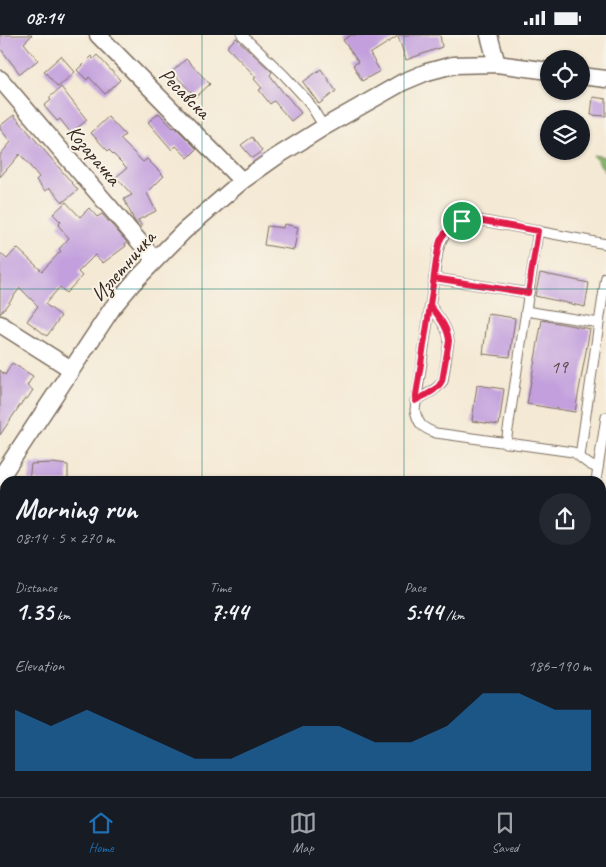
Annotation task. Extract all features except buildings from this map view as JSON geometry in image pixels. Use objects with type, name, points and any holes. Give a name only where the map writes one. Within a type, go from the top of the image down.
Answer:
[{"type":"street","name":"Ресавска","points":[[98,35],[242,181]]},
{"type":"street","points":[[489,35],[497,64]]},
{"type":"street","name":"Излетничка","points":[[1,476],[113,307],[133,283],[184,231],[242,181],[324,127],[403,82],[427,72],[453,65],[497,64],[540,70]]},
{"type":"street","points":[[590,77],[606,79]]},
{"type":"street","name":"Козарачка","points":[[0,79],[155,260]]},
{"type":"street","points":[[0,323],[71,369]]},
{"type":"lane","points":[[242,35],[308,101],[324,127]]},
{"type":"lane","points":[[598,468],[588,465],[580,456],[573,452],[436,433],[421,426],[414,410],[440,241],[452,226],[472,219],[606,244]]},
{"type":"lane","points":[[506,443],[538,231]]},
{"type":"lane","points":[[580,456],[606,277]]},
{"type":"lane","points":[[434,278],[528,293]]},
{"type":"lane","points":[[415,401],[434,391],[442,381],[449,341],[446,329],[430,305]]},
{"type":"lane","points":[[526,311],[599,323]]},
{"type":"lane","points":[[597,476],[606,417]]},
{"type":"green space","points":[[593,155],[606,157],[606,173]]},
{"type":"route","points":[[462,221],[452,226],[440,241],[438,251],[434,278],[430,305],[423,353],[415,401],[434,391],[442,381],[449,341],[446,329],[430,305],[434,278],[528,293],[538,231],[472,219],[462,221]]}]
